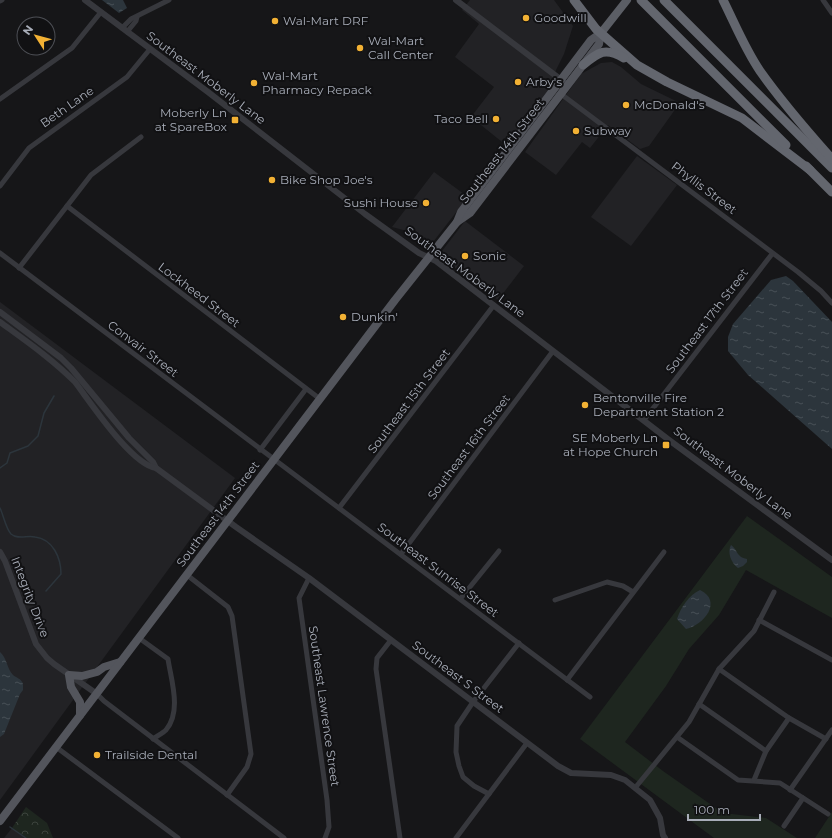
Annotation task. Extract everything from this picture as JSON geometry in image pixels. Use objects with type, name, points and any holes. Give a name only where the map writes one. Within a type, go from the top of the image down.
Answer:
[{"type":"highway","points":[[574,0],[596,29],[637,65]]},
{"type":"highway","name":"Southeast 14th Street","points":[[601,33],[627,0]]},
{"type":"highway","points":[[664,0],[832,168]]},
{"type":"highway","points":[[723,0],[750,55],[760,71],[832,159]]},
{"type":"highway","points":[[644,3],[832,192]]},
{"type":"highway","points":[[583,65],[597,54],[605,51],[617,54],[667,82],[742,118],[810,170]]},
{"type":"main road","name":"Southeast 14th Street","points":[[457,222],[461,212],[591,40],[601,33]]},
{"type":"main road","name":"Southeast 14th Street","points":[[0,821],[428,258],[457,222],[470,213],[568,85],[599,44],[601,33]]},
{"type":"main road","points":[[80,715],[80,702],[71,687],[69,675],[82,676],[98,672],[104,667],[120,662]]},
{"type":"street","name":"Southeast Moberly Lane","points":[[85,0],[361,211],[419,253],[436,261],[644,420],[832,560]]},
{"type":"street","points":[[125,30],[136,21],[137,17],[169,0]]},
{"type":"street","points":[[456,0],[568,85]]},
{"type":"street","points":[[822,0],[832,13]]},
{"type":"street","points":[[0,99],[72,48],[101,12]]},
{"type":"street","name":"Beth Lane","points":[[0,186],[29,148],[127,77],[150,49]]},
{"type":"street","name":"Phyllis Street","points":[[561,94],[821,291],[832,303]]},
{"type":"street","points":[[19,268],[90,175],[141,137]]},
{"type":"street","name":"Lockheed Street","points":[[67,206],[320,400]]},
{"type":"street","name":"Convair Street","points":[[0,254],[274,460]]},
{"type":"street","name":"Southeast 17th Street","points":[[644,420],[772,254]]},
{"type":"street","name":"Southeast 15th Street","points":[[339,508],[494,305]]},
{"type":"street","points":[[0,312],[61,358],[71,368],[129,438],[153,462],[156,468]]},
{"type":"street","points":[[0,322],[66,373],[75,382],[129,450],[150,467],[156,468]]},
{"type":"street","name":"Southeast 16th Street","points":[[401,554],[553,351]]},
{"type":"street","points":[[260,450],[306,389]]},
{"type":"street","name":"Southeast Sunrise Street","points":[[274,460],[461,598],[590,697]]},
{"type":"street","name":"Southeast S Street","points":[[156,468],[309,578],[558,766],[571,773],[612,775],[625,780],[650,800],[655,807],[660,818],[662,835],[665,838]]},
{"type":"street","points":[[461,598],[499,551]]},
{"type":"street","name":"Integrity Drive","points":[[0,552],[5,561],[36,644],[47,658],[97,694]]},
{"type":"street","points":[[568,680],[664,552]]},
{"type":"street","points":[[187,575],[228,607],[232,616],[251,754],[248,767],[227,795]]},
{"type":"street","name":"Southeast Lawrence Street","points":[[309,578],[299,598],[327,800],[329,827],[325,838]]},
{"type":"street","points":[[555,600],[607,582],[623,586],[633,592]]},
{"type":"street","points":[[635,788],[689,722],[719,669],[754,631],[774,592]]},
{"type":"street","points":[[760,620],[832,660]]},
{"type":"street","points":[[139,638],[168,659],[173,689],[175,706],[174,715],[166,730],[154,739]]},
{"type":"street","points":[[391,640],[377,658],[376,669],[400,838]]},
{"type":"street","points":[[489,794],[474,786],[463,777],[456,752],[457,726],[473,702],[519,644]]},
{"type":"street","points":[[719,669],[789,718],[826,739]]},
{"type":"street","points":[[97,694],[104,702],[284,838]]},
{"type":"street","points":[[699,704],[766,751]]},
{"type":"street","points":[[754,780],[766,751],[789,718]]},
{"type":"street","points":[[790,790],[832,730]]},
{"type":"street","points":[[677,737],[738,780],[776,782],[828,814]]},
{"type":"street","points":[[456,838],[527,743]]},
{"type":"street","points":[[56,747],[178,838]]},
{"type":"street","points":[[784,826],[803,798]]},
{"type":"shaded area","points":[[470,0],[554,0],[573,26],[564,54],[556,70],[553,81],[554,86],[507,146],[471,117],[494,87],[455,57],[479,24],[462,10]]},
{"type":"shaded area","points":[[612,62],[621,67],[641,84],[678,102],[674,111],[649,146],[640,149],[608,125],[590,148],[582,142],[556,175],[525,152],[581,74],[601,63]]},
{"type":"shaded area","points":[[637,156],[677,185],[631,246],[591,217]]},
{"type":"shaded area","points":[[434,172],[468,197],[433,242],[429,245],[424,244],[407,231],[392,227]]},
{"type":"shaded area","points":[[465,221],[524,266],[498,300],[442,257],[442,251]]},
{"type":"shaded area","points":[[0,302],[235,478],[0,800]]},
{"type":"shaded area","points":[[12,828],[27,838],[4,838]]},
{"type":"green space","points":[[747,516],[832,577],[832,618],[746,570],[719,615],[689,649],[666,686],[625,742],[723,813],[766,818],[797,838],[714,838],[580,739]]},
{"type":"green space","points":[[26,807],[47,823],[53,838],[27,838],[12,828]]},
{"type":"green space","points":[[832,812],[832,838],[815,838]]},
{"type":"water","points":[[102,0],[123,0],[127,8],[119,13]]},
{"type":"water","points":[[786,276],[793,281],[832,322],[832,449],[748,375],[728,351],[728,337],[733,324],[771,280]]},
{"type":"water","points":[[731,545],[741,557],[747,559],[747,562],[743,566],[738,568],[732,560],[729,551]]},
{"type":"water","points":[[700,590],[707,595],[710,600],[708,612],[699,623],[686,629],[677,619],[686,602],[692,595]]},
{"type":"water","points":[[0,652],[4,657],[11,673],[22,682],[23,690],[4,734],[0,737]]},
{"type":"waterway","points":[[0,468],[7,463],[10,453],[28,446],[38,436],[44,413],[54,396]]},
{"type":"waterway","points":[[0,508],[11,534],[17,537],[32,537],[47,541],[55,550],[58,556],[61,574],[46,591]]},
{"type":"waterway","points":[[10,827],[26,838]]},
{"type":"place","name":"Goodwill","points":[[526,18]]},
{"type":"place","name":"Wal-Mart DRF","points":[[275,21]]},
{"type":"place","name":"Wal-Mart Call Center","points":[[360,48]]},
{"type":"place","name":"Arby's","points":[[518,82]]},
{"type":"place","name":"Wal-Mart Pharmacy Repack","points":[[254,83]]},
{"type":"place","name":"McDonald's","points":[[626,105]]},
{"type":"place","name":"Taco Bell","points":[[496,119]]},
{"type":"place","name":"Moberly Ln at SpareBox","points":[[235,120]]},
{"type":"place","name":"Subway","points":[[576,131]]},
{"type":"place","name":"Bike Shop Joe's","points":[[272,180]]},
{"type":"place","name":"Sushi House","points":[[426,203]]},
{"type":"place","name":"Sonic","points":[[465,256]]},
{"type":"place","name":"Dunkin'","points":[[343,317]]},
{"type":"place","name":"Bentonville Fire Department Station 2","points":[[585,405]]},
{"type":"place","name":"SE Moberly Ln at Hope Church","points":[[666,445]]},
{"type":"place","name":"Trailside Dental","points":[[97,755]]}]
